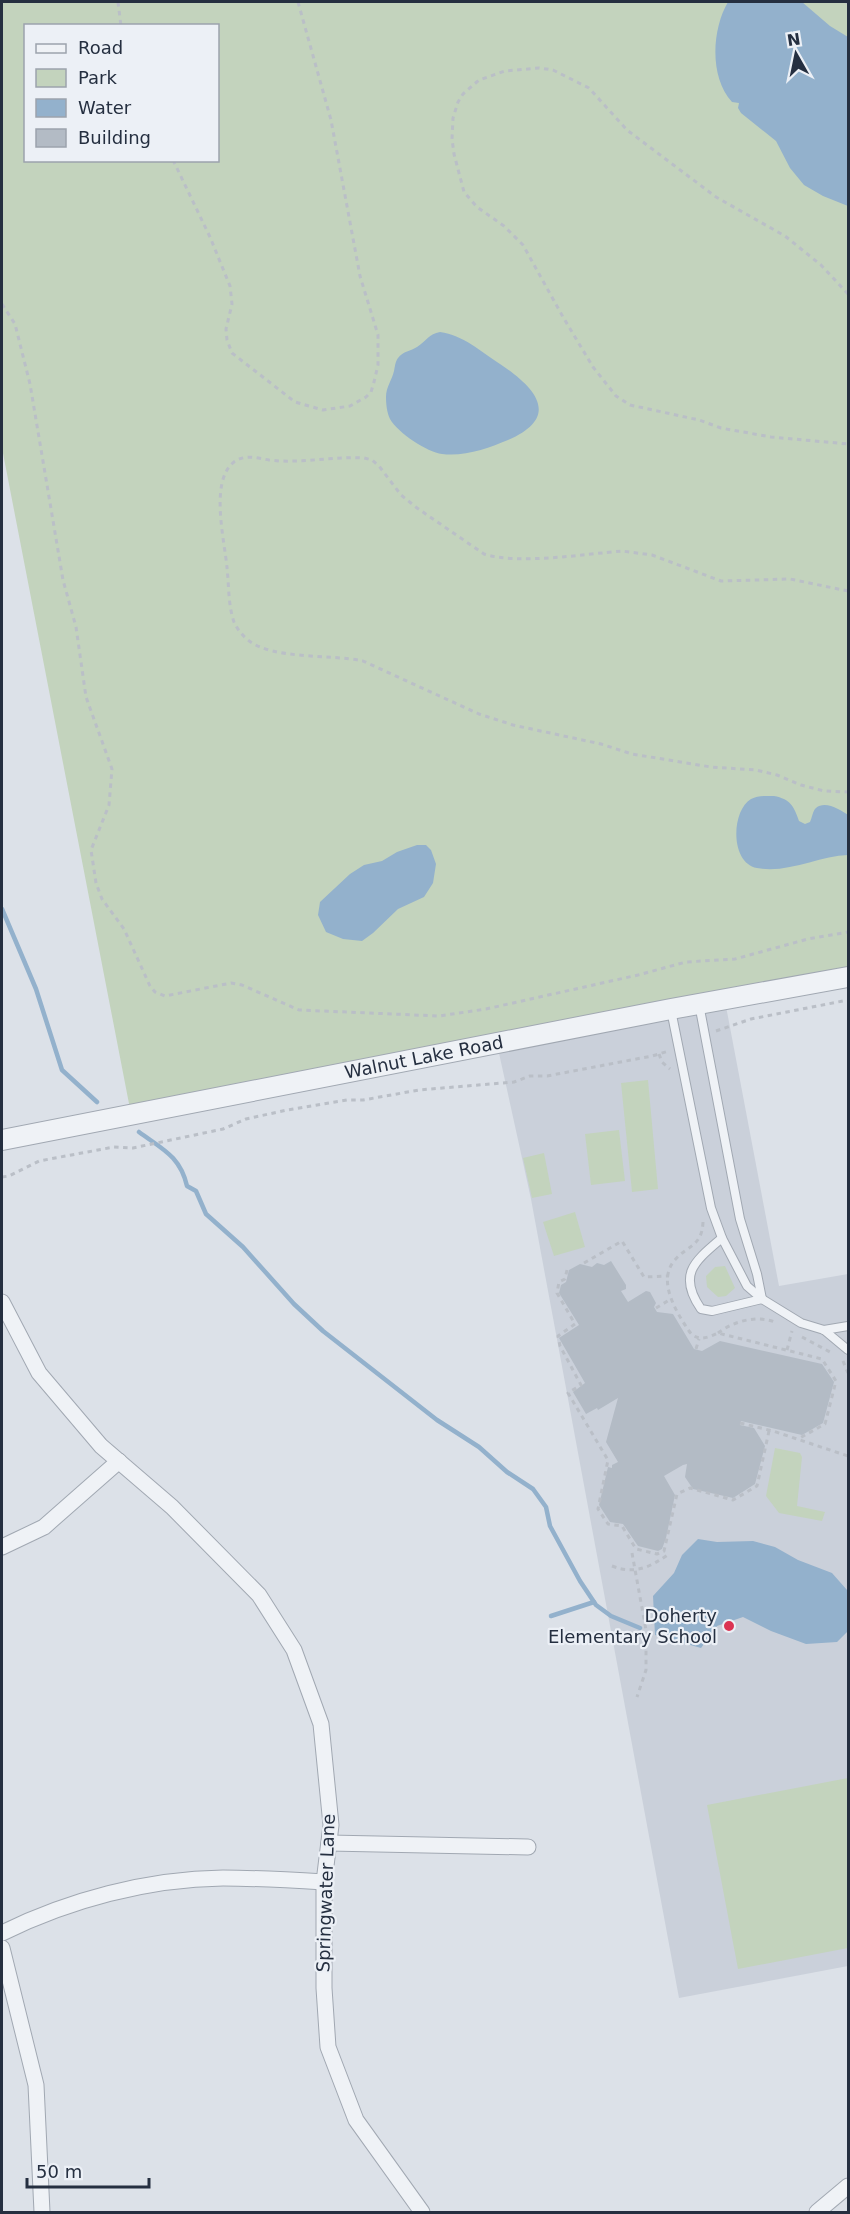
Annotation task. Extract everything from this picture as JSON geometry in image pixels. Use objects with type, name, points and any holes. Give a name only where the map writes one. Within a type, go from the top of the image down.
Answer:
[{"type":"street","name":"Walnut Lake Road","points":[[2,1140],[671,1009],[849,977]]},
{"type":"street","name":"Springwater Lane","points":[[2,1302],[39,1373],[101,1446],[172,1507],[259,1594],[294,1650],[321,1724],[331,1825],[324,1881],[324,1988],[328,2048],[356,2120],[422,2212]]},
{"type":"street","points":[[2,1547],[44,1527],[119,1461]]},
{"type":"street","points":[[329,1843],[528,1847]]},
{"type":"street","points":[[2,1933],[40,1915],[94,1898],[154,1884],[221,1878],[324,1881]]},
{"type":"street","points":[[2,1948],[36,2085],[42,2212]]},
{"type":"street","points":[[817,2212],[848,2190]]},
{"type":"lane","points":[[699,1004],[740,1219],[757,1274],[762,1299]]},
{"type":"lane","points":[[671,1009],[711,1208],[722,1238],[747,1286],[762,1299],[801,1323],[824,1330],[849,1350]]},
{"type":"lane","points":[[722,1238],[700,1257],[693,1267],[689,1289],[697,1304],[701,1309],[712,1311],[762,1299]]},
{"type":"lane","points":[[824,1330],[849,1326]]},
{"type":"path","points":[[118,2],[121,24]]},
{"type":"path","points":[[174,162],[210,237],[230,286],[232,304],[226,329],[227,340],[232,352],[295,402],[323,410],[350,406],[366,397],[371,392],[378,365],[378,335],[360,276],[331,120],[298,2]]},
{"type":"path","points":[[849,294],[821,265],[785,236],[716,196],[627,130],[589,88],[553,70],[539,68],[505,71],[479,80],[463,94],[458,102],[453,118],[453,154],[465,192],[477,207],[504,226],[523,245],[562,317],[593,366],[616,396],[630,405],[699,420],[721,428],[771,437],[849,444]]},
{"type":"path","points":[[2,304],[15,324],[30,384],[63,580],[78,635],[86,697],[112,769],[109,805],[91,850],[96,883],[102,898],[124,929],[142,973],[155,992],[165,996],[231,983],[242,985],[299,1010],[439,1016],[486,1010],[686,962],[735,959],[808,939],[849,932]]},
{"type":"path","points":[[849,591],[790,579],[721,581],[638,552],[622,551],[526,558],[494,557],[484,554],[417,508],[401,495],[379,466],[372,460],[364,458],[301,462],[241,458],[228,469],[221,491],[230,608],[238,629],[249,641],[279,652],[345,657],[363,662],[479,714],[513,725],[601,744],[632,754],[711,767],[756,770],[824,791],[849,792]]},
{"type":"path","points":[[704,1036],[751,1019],[849,1000]]},
{"type":"path","points":[[2,1177],[9,1176],[39,1161],[114,1147],[133,1148],[223,1129],[246,1119],[287,1110],[418,1090],[514,1082],[530,1076],[547,1076],[652,1056],[679,1046]]},
{"type":"path","points":[[584,1263],[622,1241],[644,1277],[669,1276]]},
{"type":"path","points":[[567,1269],[565,1279],[559,1282],[556,1293],[575,1324],[558,1336],[560,1346],[581,1385],[568,1394],[608,1460],[598,1509],[608,1524],[622,1527],[636,1549],[657,1554],[664,1551],[677,1494],[690,1488],[733,1500],[757,1485],[769,1431]]},
{"type":"path","points":[[656,1308],[671,1299]]},
{"type":"path","points":[[718,1333],[738,1322],[764,1318],[835,1354],[849,1373]]},
{"type":"path","points":[[788,1350],[792,1331]]},
{"type":"path","points":[[696,1350],[699,1339]]},
{"type":"path","points":[[740,1423],[849,1456]]},
{"type":"path","points":[[632,1553],[646,1630],[646,1670],[637,1697]]},
{"type":"path","points":[[612,1566],[623,1570],[646,1568],[669,1554]]},
{"type":"shaded area","name":"Doherty Elementary School","points":[[725,1001],[779,1286],[848,1274],[848,1966],[679,1998],[531,1199],[497,1044]]},
{"type":"green space","points":[[2,2],[848,2],[848,975],[131,1114],[2,448]]},
{"type":"green space","points":[[648,1080],[658,1189],[632,1192],[621,1083]]},
{"type":"green space","points":[[619,1130],[625,1181],[591,1185],[585,1134]]},
{"type":"green space","points":[[544,1153],[552,1194],[532,1198],[523,1158]]},
{"type":"green space","points":[[575,1212],[585,1247],[554,1256],[543,1222]]},
{"type":"green space","points":[[725,1266],[735,1288],[726,1296],[718,1297],[707,1287],[706,1276],[715,1267]]},
{"type":"green space","points":[[775,1448],[800,1453],[802,1457],[797,1506],[825,1512],[822,1521],[779,1513],[766,1496]]},
{"type":"green space","points":[[848,1778],[848,1948],[738,1969],[707,1805]]},
{"type":"water","points":[[728,2],[802,2],[830,26],[848,37],[848,206],[804,185],[790,168],[776,141],[741,113],[738,108],[739,103],[732,102],[725,92],[719,80],[715,53],[719,26]]},
{"type":"water","points":[[440,332],[456,336],[471,344],[512,373],[532,392],[539,411],[535,421],[525,431],[485,449],[450,455],[421,446],[394,424],[388,414],[386,397],[397,360],[402,354]]},
{"type":"water","points":[[759,796],[774,796],[788,801],[799,821],[805,824],[810,822],[816,808],[824,805],[848,815],[848,855],[780,869],[757,868],[748,864],[742,857],[736,836],[740,814],[744,805],[751,799]]},
{"type":"water","points":[[417,845],[426,845],[431,850],[436,864],[433,883],[424,897],[398,909],[362,941],[343,939],[326,932],[318,915],[320,902],[350,874],[364,865],[382,861],[397,852]]},
{"type":"water","points":[[698,1539],[717,1542],[753,1541],[775,1547],[798,1560],[832,1573],[847,1590],[848,1631],[837,1642],[806,1644],[771,1631],[743,1617],[717,1626],[701,1648],[655,1635],[653,1596],[674,1573],[682,1555]]},
{"type":"building","points":[[611,1261],[626,1285],[626,1289],[621,1291],[628,1302],[646,1291],[650,1292],[656,1303],[654,1307],[657,1312],[673,1314],[694,1349],[702,1351],[720,1341],[822,1364],[834,1382],[823,1423],[802,1435],[741,1421],[740,1425],[754,1428],[765,1446],[755,1484],[733,1498],[693,1489],[685,1477],[687,1464],[664,1476],[675,1495],[666,1538],[662,1549],[658,1551],[638,1546],[623,1524],[610,1522],[599,1505],[608,1467],[612,1468],[612,1465],[618,1462],[606,1442],[618,1398],[586,1414],[573,1392],[585,1383],[559,1338],[579,1325],[559,1293],[561,1285],[566,1282],[569,1270],[580,1264],[592,1267],[597,1263],[604,1265]]},
{"type":"waterway","points":[[2,909],[36,989],[62,1070],[97,1102]]},
{"type":"waterway","points":[[139,1132],[175,1160],[187,1186],[196,1191],[206,1214],[243,1247],[294,1304],[323,1331],[437,1420],[479,1447],[507,1472],[533,1489],[546,1507],[550,1526],[596,1605],[611,1616],[640,1628]]},
{"type":"waterway","points":[[551,1616],[594,1602]]},
{"type":"place","name":"Doherty Elementary School","points":[[729,1626]]}]
